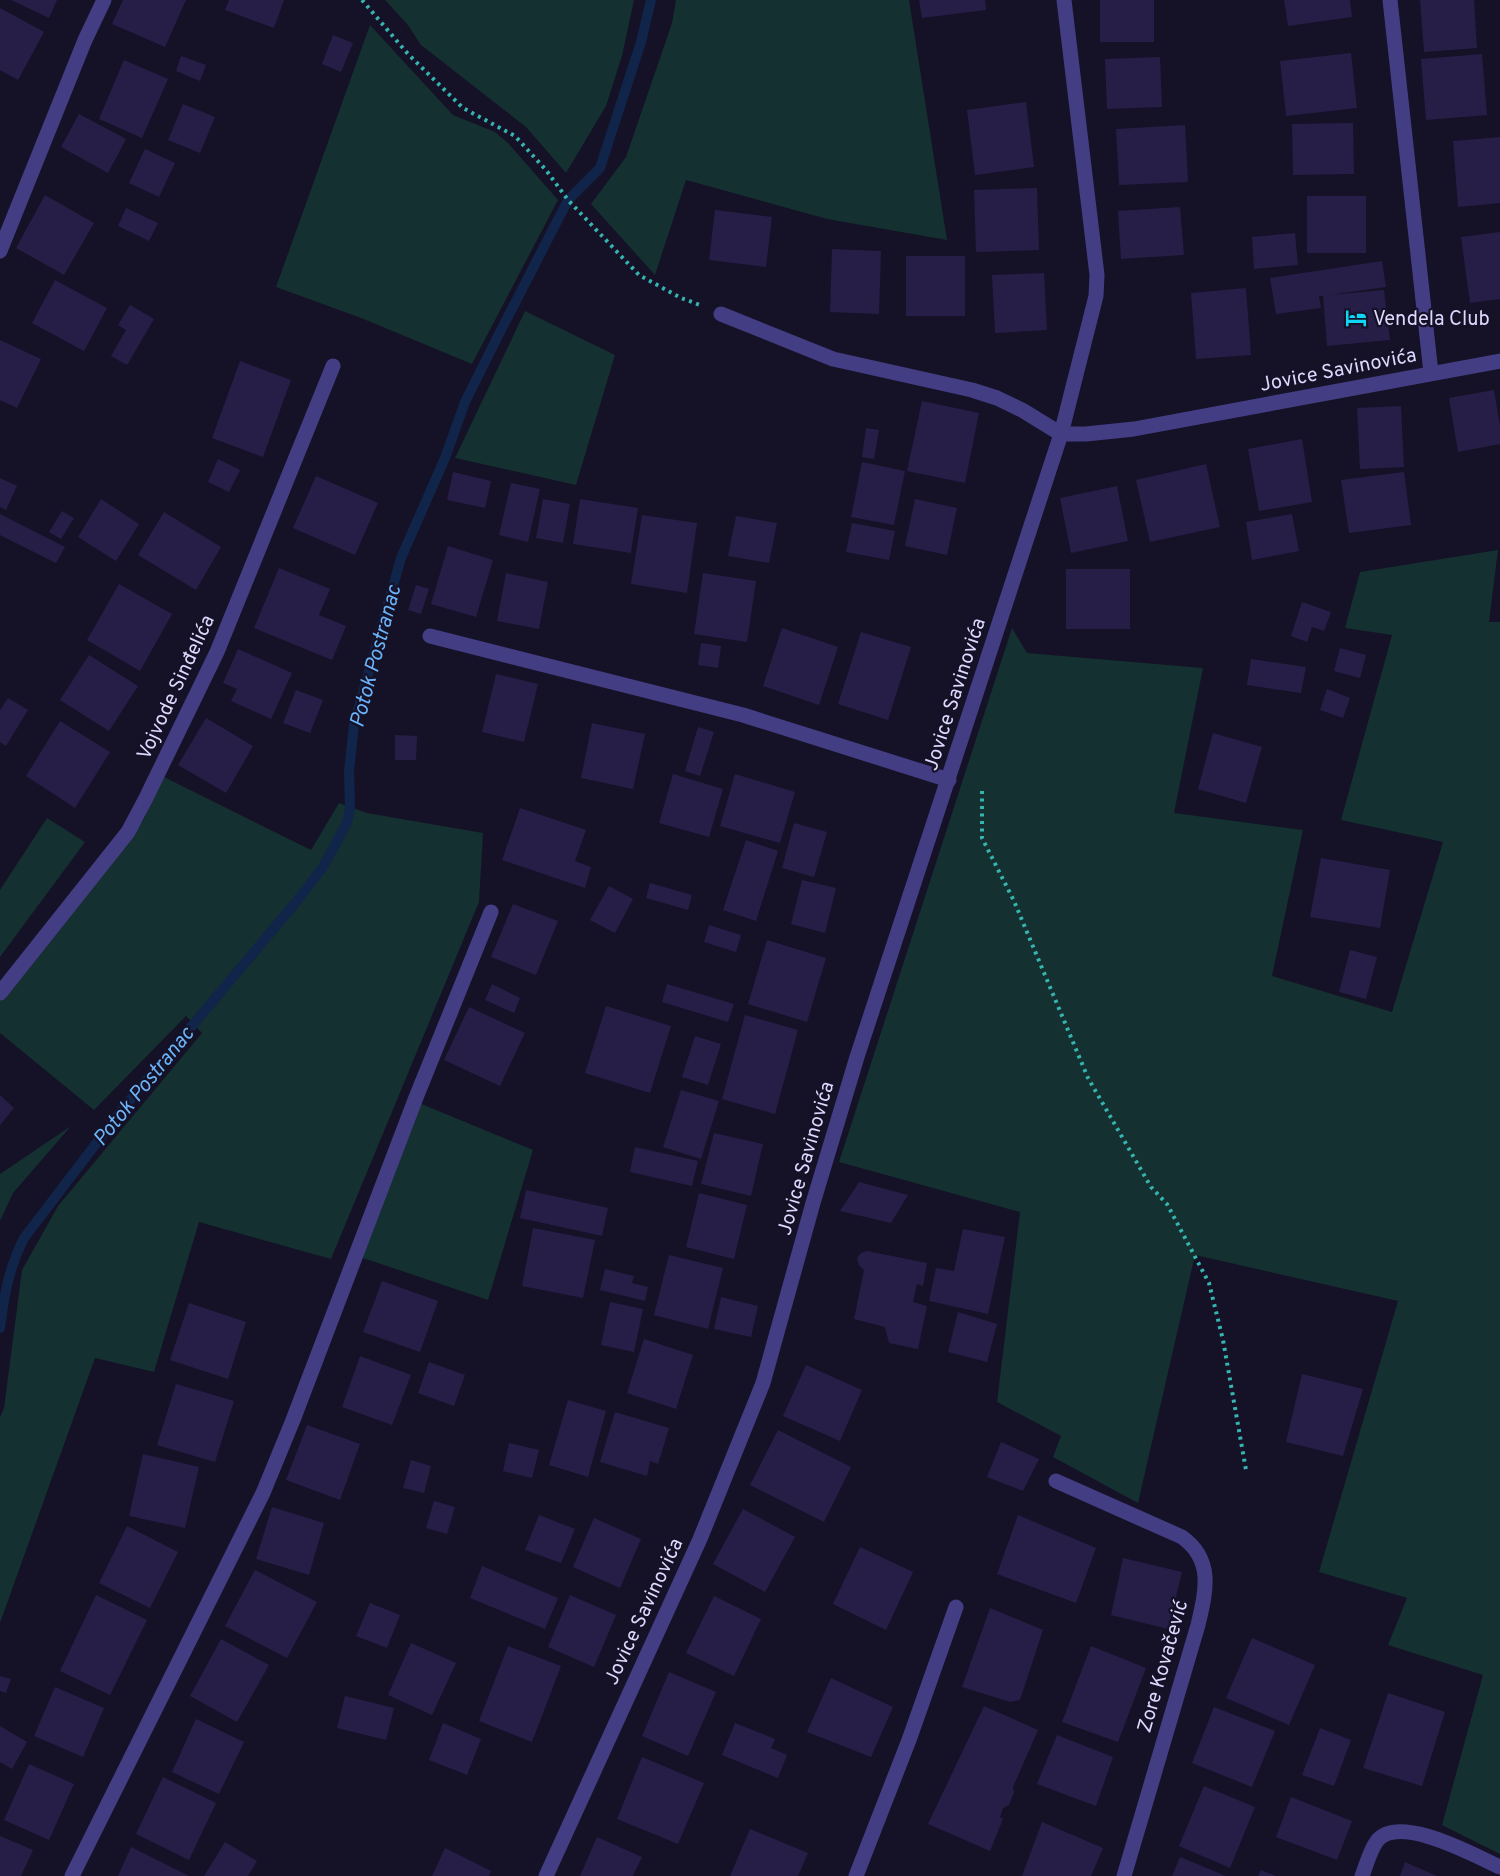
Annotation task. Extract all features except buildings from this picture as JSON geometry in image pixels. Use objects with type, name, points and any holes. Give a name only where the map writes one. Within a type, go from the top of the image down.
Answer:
[{"type":"street","points":[[0,251],[85,40],[104,0]]},
{"type":"street","name":"Jovice Savinovića","points":[[546,1876],[700,1539],[763,1383],[813,1203],[857,1057],[1061,434],[1096,296],[1097,275],[1064,0]]},
{"type":"street","name":"Jovice Savinovića","points":[[1061,434],[1134,429],[1431,373],[1390,0]]},
{"type":"street","points":[[721,314],[833,359],[972,390],[997,398],[1061,434]]},
{"type":"street","points":[[1431,373],[1500,361]]},
{"type":"street","name":"Vojvode Sinđelića","points":[[0,993],[128,832],[145,800],[217,652],[333,366]]},
{"type":"street","points":[[430,636],[743,715],[949,780]]},
{"type":"street","points":[[72,1876],[263,1493],[415,1100],[491,912]]},
{"type":"street","name":"Zore Kovačević","points":[[1056,1481],[1182,1537],[1193,1545],[1201,1557],[1205,1571],[1204,1601],[1198,1625],[1124,1876]]},
{"type":"street","points":[[856,1876],[909,1740],[956,1607]]},
{"type":"street","points":[[1362,1876],[1377,1841],[1386,1834],[1400,1831],[1433,1838],[1500,1867]]},
{"type":"path","points":[[362,0],[408,54],[463,108],[515,136],[546,170],[568,200],[639,275],[681,298],[721,314]]},
{"type":"path","points":[[982,790],[982,838],[1014,901],[1088,1078],[1151,1187],[1167,1204],[1209,1283],[1224,1340],[1245,1470]]},
{"type":"green space","points":[[385,0],[634,0],[622,56],[606,106],[566,173],[526,127],[421,45],[407,24]]},
{"type":"green space","points":[[676,0],[909,0],[947,240],[827,219],[686,180],[655,275],[591,204],[626,157],[672,23]]},
{"type":"green space","points":[[370,25],[453,115],[495,132],[508,143],[558,200],[472,364],[361,318],[276,287]]},
{"type":"green space","points":[[525,311],[615,355],[576,485],[455,458]]},
{"type":"green space","points":[[1498,550],[1489,622],[1500,622],[1500,1854],[1442,1825],[1483,1675],[1388,1645],[1407,1598],[1319,1572],[1398,1301],[1195,1255],[1138,1503],[1053,1457],[1061,1436],[997,1402],[1020,1212],[839,1162],[1012,628],[1027,653],[1203,668],[1174,813],[1303,830],[1272,976],[1392,1012],[1443,842],[1341,820],[1392,635],[1345,628],[1360,572]]},
{"type":"green space","points":[[164,777],[311,850],[339,803],[367,813],[483,833],[479,902],[331,1259],[199,1222],[154,1372],[95,1358],[0,1623],[0,1417],[4,1408],[22,1270],[58,1206],[202,1033],[186,1016],[94,1110],[0,1033],[0,999],[134,834],[144,819]]},
{"type":"green space","points":[[47,818],[85,842],[0,957],[0,890]]},
{"type":"green space","points":[[419,1103],[533,1150],[488,1300],[360,1257]]},
{"type":"green space","points":[[71,1126],[13,1193],[0,1221],[0,1174]]},
{"type":"waterway","name":"Potok Postranac","points":[[0,1328],[8,1282],[14,1260],[24,1238],[124,1107],[296,902],[323,867],[347,822],[350,809],[349,771],[354,724],[401,558],[445,458],[465,402],[498,336],[568,200],[600,168],[641,42],[651,0]]},
{"type":"place","name":"Vendela Club","points":[[1356,318]]}]
